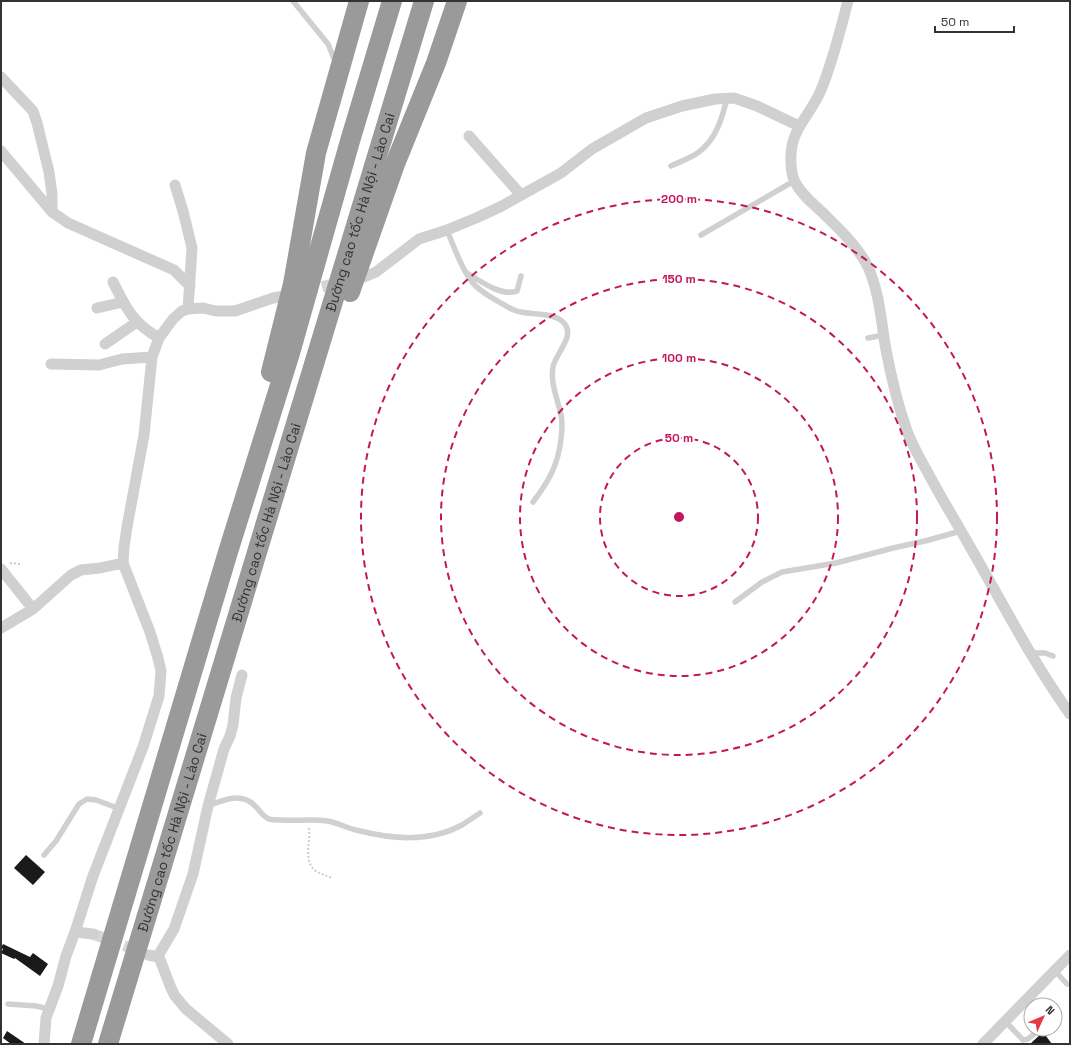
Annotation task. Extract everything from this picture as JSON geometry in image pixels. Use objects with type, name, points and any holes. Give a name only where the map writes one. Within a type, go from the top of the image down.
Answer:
[{"type":"highway","points":[[228,552],[293,284],[316,153],[360,1]]},
{"type":"highway","name":"Đường cao tốc Hà Nội - Lào Cai","points":[[81,1044],[228,552],[290,353],[350,141],[392,1]]},
{"type":"highway","name":"Đường cao tốc Hà Nội - Lào Cai","points":[[108,1044],[296,428],[424,1]]},
{"type":"highway","points":[[296,428],[352,286],[395,164],[436,63],[457,1]]},
{"type":"street","points":[[848,1],[831,63],[821,90],[815,103],[799,126],[793,142],[791,152],[794,181],[809,201],[849,241],[867,265],[876,291],[891,373],[906,429],[919,457],[1029,653],[1070,714]]},
{"type":"street","points":[[1,77],[33,111],[49,172],[52,194],[52,212]]},
{"type":"street","points":[[364,277],[376,272],[419,239],[447,230],[500,207],[561,173],[592,149],[646,118],[682,106],[727,98],[742,100],[799,126]]},
{"type":"street","points":[[469,136],[521,195]]},
{"type":"street","points":[[1,151],[52,212],[78,228],[174,270],[190,286]]},
{"type":"street","points":[[175,185],[184,211],[192,248],[188,309]]},
{"type":"street","points":[[113,282],[129,313],[147,331],[159,338]]},
{"type":"street","points":[[44,1044],[46,1018],[58,986],[66,956],[93,876],[143,747],[159,696],[160,671],[152,638],[123,563],[127,527],[144,435],[152,358],[159,338],[173,319],[182,311],[203,308],[216,311],[235,311],[273,298],[284,296]]},
{"type":"street","points":[[97,308],[123,302]]},
{"type":"street","points":[[105,344],[137,322]]},
{"type":"street","points":[[51,364],[99,365],[122,359],[152,358]]},
{"type":"street","points":[[1,628],[33,610],[71,575],[81,570],[123,563]]},
{"type":"street","points":[[1,569],[33,610]]},
{"type":"street","points":[[228,1044],[186,1009],[176,996],[153,955],[174,929],[193,874],[208,806],[224,749],[233,725],[236,698],[242,675]]},
{"type":"street","points":[[75,932],[93,934]]},
{"type":"street","points":[[983,1044],[1070,955]]},
{"type":"lane","points":[[293,1],[328,44],[333,53],[339,71]]},
{"type":"lane","points":[[671,166],[698,152],[714,136],[722,121],[727,98]]},
{"type":"lane","points":[[701,235],[794,181]]},
{"type":"lane","points":[[447,230],[456,254],[471,281],[478,288],[488,296],[509,308],[519,312],[550,316],[560,319],[567,327],[568,333],[565,342],[553,367],[553,383],[562,425],[560,449],[554,470],[533,502]]},
{"type":"lane","points":[[467,273],[487,286],[511,293],[517,291],[521,276]]},
{"type":"lane","points":[[868,338],[884,335]]},
{"type":"lane","points":[[735,602],[762,582],[782,572],[836,563],[961,531]]},
{"type":"lane","points":[[1029,653],[1045,653],[1053,656]]},
{"type":"lane","points":[[208,806],[228,799],[242,798],[248,800],[264,816],[270,819],[334,822],[346,828],[390,838],[404,839],[434,835],[461,825],[480,813]]},
{"type":"lane","points":[[44,855],[56,841],[79,804],[87,799],[96,800],[120,808]]},
{"type":"lane","points":[[1055,970],[1067,984]]},
{"type":"lane","points":[[8,1004],[36,1006],[49,1009]]},
{"type":"lane","points":[[1005,1021],[1023,1040],[1028,1040],[1031,1037]]},
{"type":"path","points":[[307,821],[309,839],[308,859],[310,865],[317,871],[332,878]]},
{"type":"building","points":[[26,855],[45,872],[33,885],[14,868]]},
{"type":"building","points":[[3,944],[30,957],[33,953],[48,964],[40,976],[15,958],[14,959],[1,953]]},
{"type":"building","points":[[7,1031],[26,1044],[11,1044],[3,1038]]},
{"type":"building","points":[[1038,1037],[1047,1037],[1052,1044],[1030,1044]]},
{"type":"tunnel","points":[[306,291],[341,282]]},
{"type":"tunnel","points":[[93,934],[141,952]]}]
